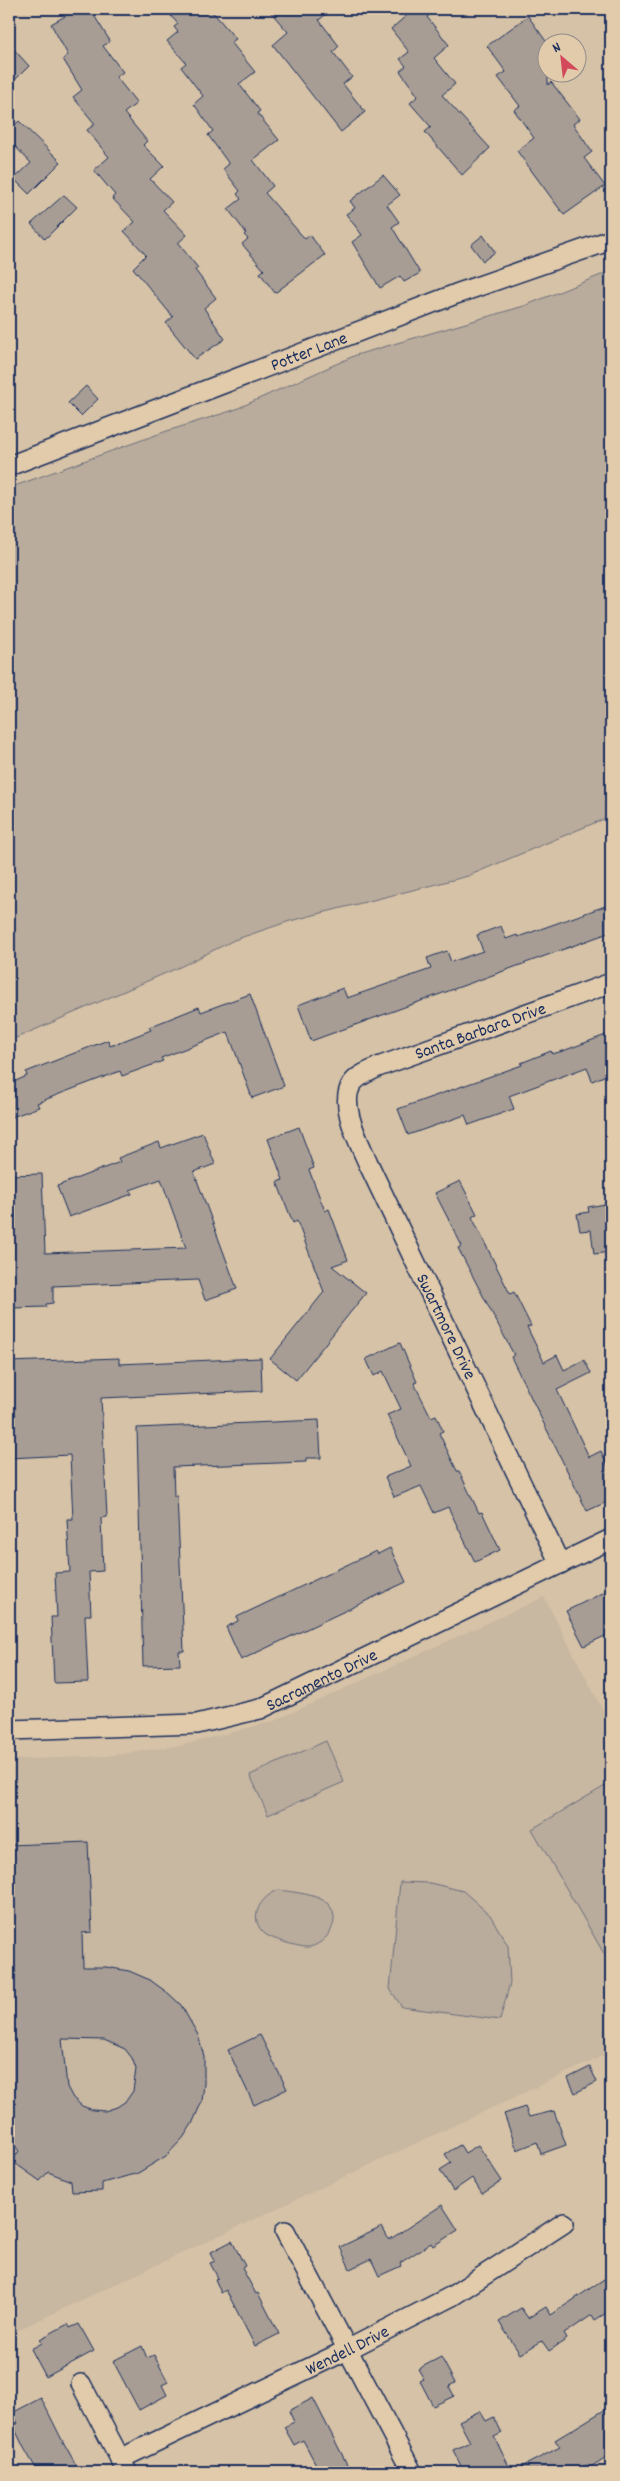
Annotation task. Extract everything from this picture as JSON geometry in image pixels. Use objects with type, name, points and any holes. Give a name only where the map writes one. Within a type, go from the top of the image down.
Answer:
[{"type":"street","name":"Potter Lane","points":[[9,466],[456,294],[611,240]]},
{"type":"street","name":"Santa Barbara Drive","points":[[351,1085],[360,1076],[378,1067],[611,984]]},
{"type":"street","name":"Swartmore Drive","points":[[351,1085],[347,1105],[352,1125],[368,1163],[560,1564]]},
{"type":"street","name":"Sacramento Drive","points":[[9,1730],[197,1724],[260,1709],[611,1539]]},
{"type":"street","name":"Wendell Drive","points":[[124,2465],[452,2296],[564,2223]]},
{"type":"street","points":[[285,2232],[412,2472]]},
{"type":"street","points":[[81,2384],[124,2465]]},
{"type":"shaded area","points":[[611,271],[611,816],[468,876],[290,921],[234,940],[182,966],[9,1041],[9,488],[164,432],[234,410],[356,355],[524,306]]},
{"type":"shaded area","points":[[544,1597],[611,1726],[611,2052],[9,2334],[9,1760],[107,1756],[183,1745],[274,1721]]},
{"type":"shaded area","points":[[326,1741],[344,1782],[268,1815],[250,1775]]},
{"type":"shaded area","points":[[605,1786],[611,1796],[610,1964],[532,1829]]},
{"type":"shaded area","points":[[400,1882],[430,1883],[463,1891],[490,1915],[508,1946],[510,1983],[500,2020],[402,2007],[390,1989]]},
{"type":"shaded area","points":[[279,1890],[311,1895],[327,1903],[332,1909],[334,1923],[322,1941],[309,1947],[300,1946],[279,1941],[265,1934],[257,1922],[258,1909],[266,1897]]},
{"type":"building","points":[[78,9],[90,9],[110,41],[103,46],[123,72],[116,77],[137,103],[124,113],[147,141],[143,145],[164,166],[150,179],[172,202],[163,210],[187,235],[178,243],[198,268],[195,270],[216,298],[204,308],[225,339],[195,359],[166,323],[173,317],[133,268],[146,255],[124,231],[135,222],[112,198],[115,195],[94,170],[109,157],[87,130],[95,124],[73,97],[82,90],[63,59],[68,55],[51,24]]},
{"type":"building","points":[[165,9],[210,9],[236,39],[231,42],[255,72],[239,84],[260,111],[257,113],[279,140],[253,160],[273,186],[265,193],[305,239],[310,235],[325,255],[275,293],[260,273],[264,270],[242,244],[248,239],[244,235],[246,233],[228,209],[241,199],[237,194],[240,191],[223,169],[229,164],[208,135],[213,131],[194,104],[203,96],[181,67],[186,63],[167,41],[178,32],[174,27],[178,24]]},
{"type":"building","points":[[268,9],[332,9],[319,20],[339,46],[333,52],[352,77],[343,84],[365,112],[341,132],[273,45],[288,32]]},
{"type":"building","points":[[414,9],[437,9],[427,17],[449,45],[434,58],[455,84],[442,95],[490,148],[462,175],[425,132],[431,127],[410,103],[418,96],[400,71],[406,66],[400,59],[409,52],[391,29]]},
{"type":"building","points":[[528,16],[539,32],[538,82],[548,82],[548,85],[551,82],[580,119],[573,124],[592,152],[584,158],[605,186],[564,215],[517,151],[534,138],[514,110],[520,106],[498,77],[506,72],[487,46]]},
{"type":"building","points":[[9,44],[29,66],[9,86]]},
{"type":"building","points":[[19,121],[61,162],[29,194],[14,179],[31,163],[9,140],[9,131]]},
{"type":"building","points":[[383,175],[400,195],[387,205],[399,222],[392,227],[420,273],[404,282],[400,276],[380,288],[352,242],[362,235],[346,214],[355,208],[350,201]]},
{"type":"building","points":[[64,195],[77,207],[45,239],[31,224]]},
{"type":"building","points":[[483,235],[495,252],[483,261],[471,245]]},
{"type":"building","points":[[86,386],[98,399],[81,416],[68,403]]},
{"type":"building","points":[[611,904],[611,932],[311,1041],[298,1005],[343,988],[347,998],[431,969],[427,958],[447,951],[451,962],[483,951],[477,935],[501,926],[506,939],[517,935],[518,937]]},
{"type":"building","points":[[250,994],[284,1086],[252,1098],[228,1032],[161,1058],[163,1061],[122,1076],[120,1071],[62,1093],[37,1103],[39,1107],[9,1118],[9,1084],[27,1076],[26,1072],[108,1040],[110,1046],[151,1030],[149,1027],[199,1007],[201,1012]]},
{"type":"building","points":[[611,1033],[611,1073],[592,1081],[587,1067],[509,1096],[514,1109],[469,1125],[465,1115],[408,1135],[398,1109],[522,1065],[521,1063],[551,1051],[552,1054],[563,1051]]},
{"type":"building","points":[[299,1127],[314,1168],[309,1170],[325,1211],[329,1209],[348,1260],[332,1266],[366,1293],[296,1380],[270,1359],[324,1292],[297,1221],[293,1223],[277,1182],[283,1180],[268,1139]]},
{"type":"building","points":[[203,1133],[215,1164],[194,1172],[237,1289],[205,1300],[198,1280],[53,1286],[53,1303],[46,1304],[46,1307],[13,1308],[13,1302],[10,1302],[9,1282],[9,1273],[12,1273],[9,1175],[42,1174],[45,1253],[186,1248],[161,1179],[130,1190],[132,1194],[69,1217],[57,1186],[120,1162],[118,1158],[159,1142],[161,1148]]},
{"type":"building","points":[[460,1181],[477,1214],[472,1217],[510,1294],[514,1292],[531,1326],[527,1327],[544,1362],[557,1355],[564,1370],[584,1360],[591,1373],[557,1390],[589,1457],[601,1451],[611,1473],[611,1500],[587,1511],[511,1357],[514,1355],[458,1248],[462,1246],[435,1193]]},
{"type":"building","points":[[611,1203],[611,1252],[594,1254],[591,1230],[580,1231],[577,1214],[589,1212],[588,1207]]},
{"type":"building","points":[[400,1343],[417,1382],[414,1383],[431,1417],[436,1415],[443,1431],[439,1433],[457,1471],[459,1471],[479,1513],[482,1512],[500,1550],[475,1562],[448,1507],[434,1513],[421,1486],[394,1497],[385,1477],[411,1466],[387,1415],[401,1409],[383,1371],[374,1376],[366,1359]]},
{"type":"building","points":[[119,1358],[119,1364],[261,1358],[262,1391],[101,1398],[107,1517],[101,1518],[103,1571],[89,1572],[91,1615],[85,1615],[88,1682],[54,1683],[51,1617],[57,1617],[55,1573],[70,1572],[67,1519],[73,1519],[70,1455],[9,1458],[9,1362]]},
{"type":"building","points":[[319,1420],[321,1458],[306,1458],[306,1462],[173,1467],[174,1496],[177,1496],[184,1651],[179,1651],[180,1665],[143,1666],[137,1428]]},
{"type":"building","points":[[390,1548],[406,1582],[241,1660],[226,1627],[238,1621],[237,1617],[376,1551],[378,1554]]},
{"type":"building","points":[[611,1589],[611,1633],[584,1646],[566,1611]]},
{"type":"building","points":[[88,1842],[92,1932],[82,1933],[83,1967],[106,1967],[129,1971],[150,1980],[168,1993],[181,2005],[198,2035],[204,2056],[202,2101],[192,2124],[183,2138],[166,2156],[138,2173],[102,2183],[102,2191],[72,2192],[71,2181],[48,2172],[40,2181],[12,2161],[19,2151],[9,2138],[9,1845]],"holes":[[[62,2039],[104,2040],[125,2049],[132,2058],[136,2069],[133,2091],[126,2101],[117,2107],[105,2111],[93,2110],[82,2106],[73,2098],[67,2087]]]},
{"type":"building","points":[[260,2035],[287,2089],[254,2105],[228,2050]]},
{"type":"building","points":[[590,2067],[597,2082],[575,2093],[568,2078]]},
{"type":"building","points":[[525,2107],[529,2117],[554,2111],[566,2145],[541,2154],[537,2142],[517,2150],[504,2114]]},
{"type":"building","points":[[460,2145],[465,2153],[478,2145],[502,2181],[482,2194],[472,2178],[453,2191],[440,2170],[451,2163],[445,2154]]},
{"type":"building","points":[[442,2205],[458,2230],[433,2246],[431,2243],[400,2263],[401,2266],[379,2276],[371,2259],[350,2269],[340,2247],[382,2227],[389,2240]]},
{"type":"building","points":[[232,2241],[245,2266],[242,2268],[256,2294],[258,2293],[279,2334],[255,2346],[226,2290],[221,2293],[215,2279],[218,2278],[210,2263],[215,2261],[211,2252]]},
{"type":"building","points":[[604,2279],[611,2290],[611,2310],[595,2320],[592,2315],[564,2334],[567,2339],[549,2351],[542,2341],[520,2354],[499,2322],[521,2308],[528,2318],[546,2307],[551,2315]]},
{"type":"building","points":[[68,2324],[70,2328],[79,2324],[94,2351],[46,2377],[31,2349],[42,2343],[40,2339]]},
{"type":"building","points":[[142,2346],[147,2358],[154,2355],[168,2382],[162,2385],[167,2395],[139,2410],[113,2361]]},
{"type":"building","points":[[441,2357],[455,2383],[449,2386],[454,2396],[433,2406],[420,2381],[424,2379],[418,2369]]},
{"type":"building","points":[[41,2398],[80,2472],[38,2472],[24,2448],[13,2425],[18,2423],[12,2413]]},
{"type":"building","points":[[313,2398],[351,2472],[320,2472],[303,2440],[294,2445],[284,2427],[294,2422],[289,2411]]},
{"type":"building","points":[[611,2406],[611,2454],[589,2468],[586,2465],[575,2472],[512,2472],[560,2447],[555,2440]]},
{"type":"building","points":[[480,2411],[486,2421],[494,2417],[502,2433],[494,2437],[512,2472],[464,2472],[453,2450],[470,2442],[459,2421]]}]
